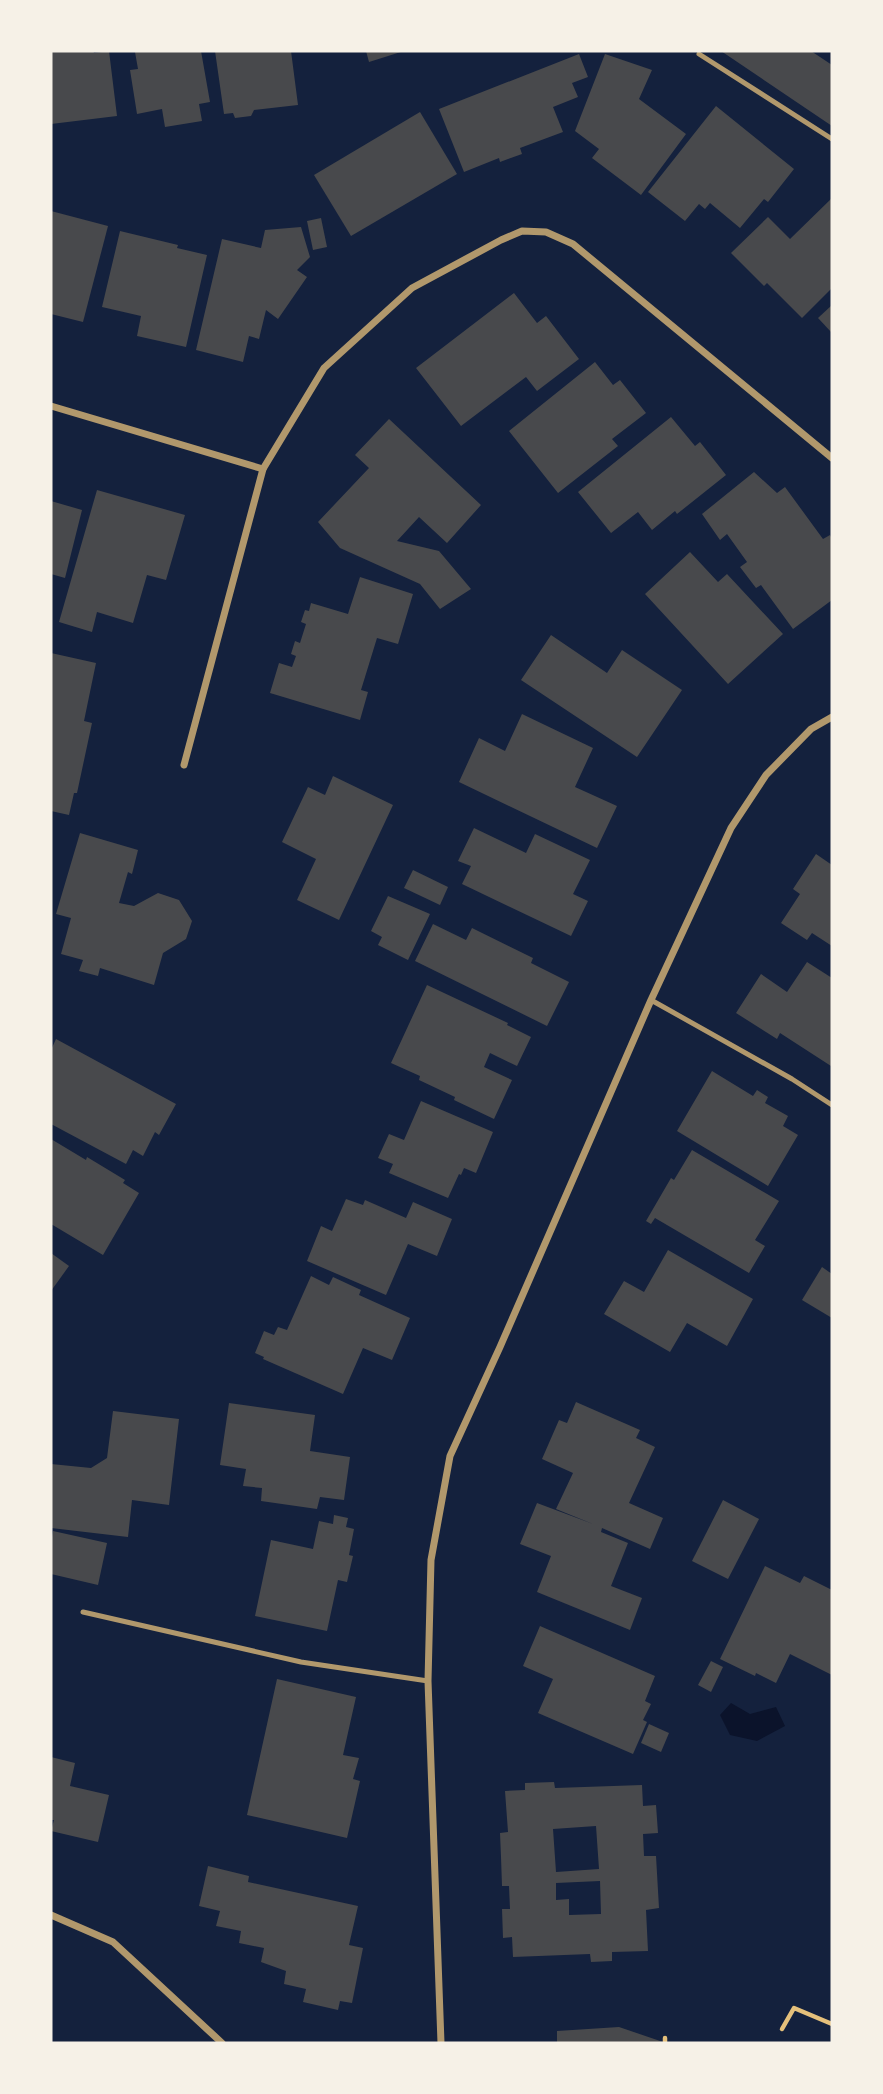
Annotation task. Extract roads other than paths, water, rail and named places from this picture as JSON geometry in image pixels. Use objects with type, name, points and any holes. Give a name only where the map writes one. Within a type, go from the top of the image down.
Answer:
[{"type":"street","points":[[184,765],[263,469],[324,368],[412,288],[522,231],[546,232],[573,244],[832,458]]},
{"type":"street","points":[[51,406],[263,469]]},
{"type":"street","points":[[441,2043],[428,1681],[431,1560],[450,1456],[651,1000],[731,828],[766,775],[811,729],[832,717]]},
{"type":"street","points":[[51,1915],[113,1942],[222,2043]]},
{"type":"lane","points":[[699,54],[832,139]]},
{"type":"lane","points":[[651,1000],[792,1079],[832,1105]]},
{"type":"lane","points":[[83,1612],[301,1662],[428,1681]]},
{"type":"water","points":[[731,1703],[750,1714],[776,1707],[785,1726],[757,1741],[730,1735],[720,1715]]}]
